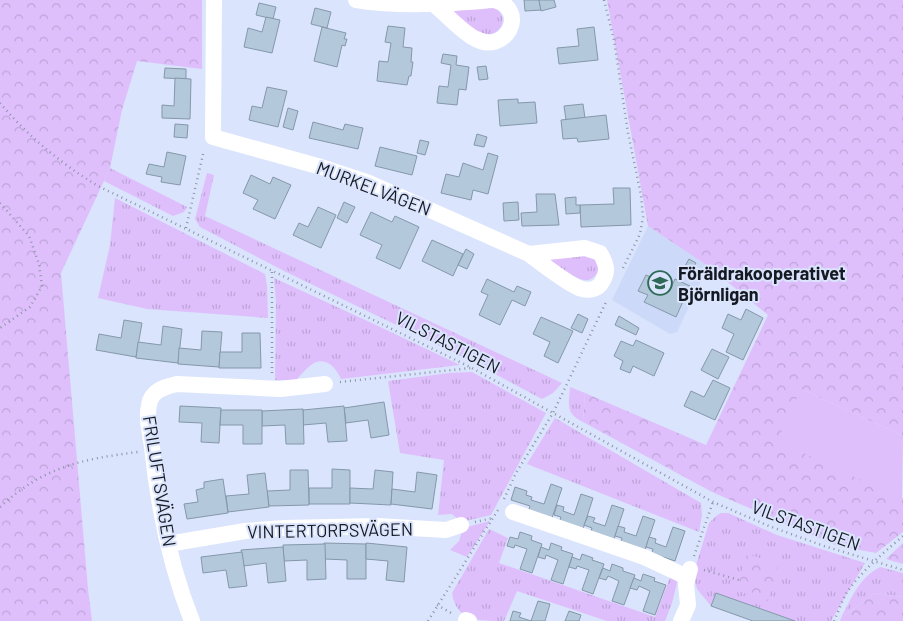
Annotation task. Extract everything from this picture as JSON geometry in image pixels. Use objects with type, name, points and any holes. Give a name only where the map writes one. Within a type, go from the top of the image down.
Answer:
[{"type":"street","points":[[213,137],[214,0]]},
{"type":"street","points":[[356,0],[373,3],[435,5],[493,0],[504,2],[512,18],[511,29],[505,37],[495,42],[485,42],[474,38],[435,5]]},
{"type":"street","name":"MURKELVÄGEN","points":[[213,137],[367,182],[529,254]]},
{"type":"street","name":"FRILUFTSVÄGEN","points":[[192,621],[168,544],[152,450],[149,404],[154,393],[164,387],[177,384],[272,389],[325,384]]},
{"type":"street","points":[[505,507],[688,573],[688,605],[681,621]]},
{"type":"street","name":"VINTERTORPSVÄGEN","points":[[168,544],[245,531],[284,528],[377,526],[446,530],[461,525]]},
{"type":"path","points":[[604,0],[614,40],[628,133],[641,194],[643,217],[640,234],[621,274]]},
{"type":"path","name":"VILSTASTIGEN","points":[[0,103],[22,128],[46,150],[84,178],[112,193],[472,368],[713,502],[769,526],[824,546],[903,570]]},
{"type":"path","points":[[186,228],[206,140],[209,136],[213,137]]},
{"type":"path","points":[[0,203],[29,236],[39,264],[42,286],[30,307],[0,328]]},
{"type":"path","points":[[272,270],[272,389]]},
{"type":"path","points":[[428,621],[489,526],[505,507],[516,474],[553,413],[610,295]]},
{"type":"path","points":[[325,384],[472,368]]},
{"type":"path","points":[[0,507],[18,490],[65,466],[108,456],[152,450]]},
{"type":"path","points":[[713,502],[688,573],[706,571],[738,580]]},
{"type":"path","points":[[834,621],[846,594],[874,562],[903,536]]},
{"type":"shaded area","name":"Föräldrakooperativet Björnligan","points":[[648,226],[708,266],[677,332],[670,334],[612,300]]},
{"type":"green space","points":[[0,0],[202,0],[202,69],[137,61],[122,110],[110,168],[61,273],[92,621],[0,621]]},
{"type":"green space","points":[[607,0],[903,0],[903,436],[801,389],[902,499],[903,497],[903,532],[876,553],[838,546],[712,492],[583,422],[585,393],[706,445],[768,315],[708,266],[648,226]]},
{"type":"green space","points":[[492,6],[499,11],[503,21],[498,31],[487,35],[473,29],[451,12],[455,9]]},
{"type":"green space","points":[[110,168],[187,207],[184,212],[173,216],[104,181]]},
{"type":"green space","points":[[207,173],[214,175],[205,216],[562,383],[553,393],[542,399],[465,358],[284,271],[200,227],[195,219]]},
{"type":"green space","points":[[115,198],[265,274],[268,318],[147,309],[98,298],[110,245]]},
{"type":"green space","points":[[588,253],[595,259],[599,270],[589,280],[577,278],[551,261],[551,256]]},
{"type":"green space","points":[[274,278],[460,365],[341,379],[337,371],[323,361],[309,366],[296,380],[275,380],[276,302]]},
{"type":"green space","points":[[472,372],[546,413],[491,515],[461,522],[452,514],[438,515],[444,460],[400,453],[388,381]]},
{"type":"green space","points":[[570,387],[585,393],[583,422],[573,415],[569,408]]},
{"type":"green space","points":[[801,389],[903,436],[902,499],[777,441]]},
{"type":"green space","points":[[555,418],[701,503],[702,515],[699,532],[527,464]]},
{"type":"green space","points":[[721,513],[728,513],[777,535],[865,563],[831,621],[795,621],[716,593],[711,606],[697,589],[693,575],[709,523]]},
{"type":"green space","points":[[490,521],[467,557],[450,550],[459,541],[463,528]]},
{"type":"green space","points":[[489,529],[508,538],[499,563],[655,617],[672,572],[677,583],[665,621],[607,621],[517,591],[504,621],[486,621],[470,618],[458,609],[452,593]]},
{"type":"green space","points":[[903,543],[903,564],[886,559]]},
{"type":"green space","points":[[747,554],[779,564],[768,601],[735,590]]},
{"type":"green space","points":[[880,567],[903,573],[903,597],[875,593],[841,618],[861,582]]},
{"type":"green space","points":[[875,593],[903,597],[903,621],[840,621],[841,618]]},
{"type":"building","points":[[524,0],[539,0],[541,10],[525,11]]},
{"type":"building","points":[[539,0],[554,0],[556,7],[541,11]]},
{"type":"building","points":[[259,3],[276,7],[273,19],[256,15]]},
{"type":"building","points":[[315,8],[331,12],[327,28],[311,24]]},
{"type":"building","points":[[266,17],[280,20],[272,53],[244,47],[248,28],[262,32]]},
{"type":"building","points":[[388,26],[405,28],[403,47],[412,48],[411,62],[413,62],[411,76],[409,76],[407,85],[377,81],[379,61],[388,62],[391,43],[385,42]]},
{"type":"building","points":[[322,27],[346,33],[344,39],[347,39],[345,46],[342,45],[337,67],[314,61]]},
{"type":"building","points":[[594,27],[598,60],[559,64],[557,48],[579,46],[577,29]]},
{"type":"building","points":[[443,54],[457,56],[456,65],[469,67],[466,90],[459,89],[457,105],[437,103],[439,86],[448,87],[451,65],[441,63]]},
{"type":"building","points":[[486,66],[488,79],[479,80],[477,67]]},
{"type":"building","points":[[165,68],[186,69],[186,79],[164,78]]},
{"type":"building","points":[[175,78],[191,79],[190,119],[162,118],[162,105],[174,106]]},
{"type":"building","points":[[267,87],[287,91],[278,127],[249,120],[252,106],[262,108]]},
{"type":"building","points":[[518,99],[518,103],[535,102],[537,123],[500,126],[498,100]]},
{"type":"building","points":[[583,104],[585,118],[566,120],[564,106]]},
{"type":"building","points":[[288,108],[298,111],[293,130],[283,127]]},
{"type":"building","points":[[606,115],[609,139],[578,142],[577,138],[563,139],[561,120]]},
{"type":"building","points":[[313,122],[343,130],[345,124],[363,128],[358,149],[309,138]]},
{"type":"building","points":[[175,124],[188,125],[187,138],[174,137]]},
{"type":"building","points":[[477,134],[487,137],[484,147],[474,145]]},
{"type":"building","points":[[420,140],[429,142],[425,155],[417,153]]},
{"type":"building","points":[[380,147],[417,156],[412,175],[375,166]]},
{"type":"building","points":[[167,152],[186,156],[180,185],[161,182],[162,177],[146,174],[149,164],[164,167]]},
{"type":"building","points":[[488,153],[498,156],[488,194],[473,190],[471,200],[441,193],[446,174],[459,177],[463,163],[483,170]]},
{"type":"building","points":[[251,175],[270,184],[273,177],[291,185],[275,219],[253,209],[258,200],[243,193]]},
{"type":"building","points":[[613,188],[630,188],[631,225],[581,227],[580,205],[614,204]]},
{"type":"building","points":[[536,194],[555,194],[559,225],[522,226],[521,213],[537,212]]},
{"type":"building","points":[[576,197],[576,205],[580,205],[580,213],[566,214],[565,198]]},
{"type":"building","points":[[344,202],[355,207],[347,223],[337,218]]},
{"type":"building","points":[[518,202],[519,220],[504,221],[503,203]]},
{"type":"building","points":[[318,207],[336,215],[321,248],[293,235],[299,223],[308,227]]},
{"type":"building","points":[[371,212],[392,222],[395,216],[419,227],[400,269],[376,258],[382,245],[360,235]]},
{"type":"building","points":[[432,240],[463,254],[453,276],[422,261]]},
{"type":"building","points":[[466,249],[474,254],[467,269],[458,265]]},
{"type":"building","points":[[689,259],[696,263],[692,270],[685,266]]},
{"type":"building","points":[[646,275],[655,279],[653,284],[669,292],[675,279],[690,286],[676,317],[644,302],[648,295],[638,291]]},
{"type":"building","points":[[487,279],[514,292],[517,286],[531,292],[525,306],[512,300],[500,325],[479,315],[488,295],[481,292]]},
{"type":"building","points":[[746,309],[763,318],[743,360],[726,352],[734,334],[722,328],[728,314],[741,320]]},
{"type":"building","points":[[578,314],[588,319],[582,333],[571,328]]},
{"type":"building","points":[[619,316],[639,328],[636,335],[615,325]]},
{"type":"building","points":[[541,317],[573,331],[558,363],[544,356],[550,342],[533,334]]},
{"type":"building","points":[[124,320],[142,323],[136,357],[96,350],[99,334],[121,338]]},
{"type":"building","points":[[163,326],[182,329],[178,363],[136,358],[138,342],[161,345]]},
{"type":"building","points":[[202,331],[222,332],[219,367],[178,364],[179,348],[201,350]]},
{"type":"building","points":[[242,333],[260,333],[261,368],[219,368],[220,352],[242,352]]},
{"type":"building","points":[[636,340],[664,353],[654,376],[633,366],[630,373],[620,369],[623,361],[614,356],[621,341],[633,346]]},
{"type":"building","points":[[712,349],[729,357],[718,379],[701,370]]},
{"type":"building","points":[[713,380],[730,388],[715,420],[684,406],[691,391],[704,397]]},
{"type":"building","points":[[384,402],[389,435],[371,438],[368,420],[346,423],[344,408]]},
{"type":"building","points":[[180,406],[221,408],[219,443],[201,442],[202,423],[179,422]]},
{"type":"building","points":[[344,406],[347,441],[328,442],[326,423],[303,425],[303,410]]},
{"type":"building","points":[[303,409],[304,444],[286,444],[285,425],[262,426],[262,411]]},
{"type":"building","points":[[221,410],[262,410],[262,444],[243,444],[243,425],[220,425]]},
{"type":"building","points":[[332,469],[350,470],[350,504],[309,504],[309,488],[332,488]]},
{"type":"building","points":[[290,470],[308,470],[309,505],[269,506],[267,491],[290,490]]},
{"type":"building","points":[[375,470],[393,472],[391,505],[350,503],[350,488],[373,489]]},
{"type":"building","points":[[417,472],[437,475],[432,509],[391,504],[392,489],[415,492]]},
{"type":"building","points":[[265,473],[269,507],[228,512],[226,496],[249,494],[247,475]]},
{"type":"building","points":[[223,479],[228,513],[187,519],[184,504],[198,502],[196,490],[204,488],[204,482]]},
{"type":"building","points":[[551,484],[562,488],[552,518],[528,513],[530,506],[511,500],[515,487],[527,491],[526,495],[532,497],[531,500],[544,504]]},
{"type":"building","points":[[581,494],[593,498],[583,529],[559,523],[561,517],[554,515],[557,505],[564,507],[563,511],[574,515]]},
{"type":"building","points":[[612,505],[624,509],[614,539],[590,534],[592,528],[584,525],[588,516],[595,518],[593,522],[605,526]]},
{"type":"building","points":[[643,516],[655,520],[645,550],[620,545],[622,538],[615,536],[618,526],[625,528],[624,532],[636,536]]},
{"type":"building","points":[[673,527],[685,531],[675,561],[651,556],[653,549],[646,547],[649,537],[656,539],[655,543],[666,547]]},
{"type":"building","points":[[520,532],[532,536],[531,540],[542,544],[532,573],[520,569],[527,549],[515,545],[514,548],[507,546],[510,537],[518,539]]},
{"type":"building","points":[[324,543],[366,544],[366,579],[347,579],[347,560],[325,559]]},
{"type":"building","points":[[366,543],[407,547],[404,582],[386,580],[388,561],[366,559]]},
{"type":"building","points":[[551,543],[562,547],[561,550],[573,554],[563,584],[551,580],[558,560],[546,555],[545,559],[538,557],[541,547],[549,550]]},
{"type":"building","points":[[325,544],[326,579],[307,580],[307,560],[284,561],[283,545]]},
{"type":"building","points":[[283,547],[286,581],[268,583],[266,563],[244,566],[241,550]]},
{"type":"building","points":[[242,552],[247,586],[229,588],[226,570],[203,573],[201,557]]},
{"type":"building","points":[[582,554],[604,564],[593,594],[582,590],[589,570],[577,566],[576,569],[569,567],[572,557],[580,560]]},
{"type":"building","points":[[612,564],[623,568],[623,571],[635,575],[624,605],[612,601],[619,581],[608,576],[606,580],[599,578],[603,568],[610,571]]},
{"type":"building","points":[[643,574],[655,578],[654,581],[666,585],[655,615],[643,611],[650,591],[639,586],[637,590],[630,588],[634,578],[641,581]]},
{"type":"building","points":[[716,593],[795,621],[753,621],[711,606]]},
{"type":"building","points":[[538,601],[550,604],[545,621],[531,621]]},
{"type":"building","points":[[513,611],[521,613],[519,617],[531,621],[510,621]]},
{"type":"building","points":[[569,611],[581,615],[579,621],[565,621]]},
{"type":"place","name":"Föräldrakooperativet Björnligan","points":[[660,283]]}]
